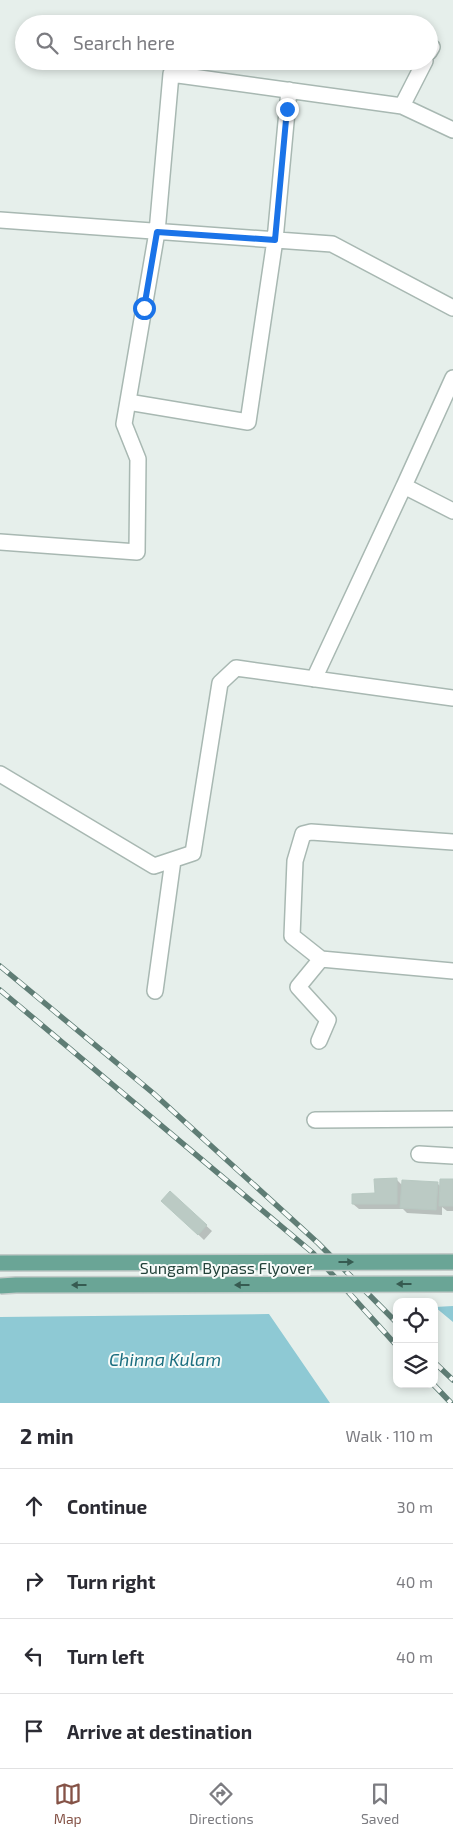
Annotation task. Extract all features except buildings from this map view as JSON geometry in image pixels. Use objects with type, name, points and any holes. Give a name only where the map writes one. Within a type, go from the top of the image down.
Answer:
[{"type":"main road","name":"Sungam Bypass Flyover","points":[[0,1263],[453,1262]]},
{"type":"main road","name":"Sungam Bypass Flyover","points":[[0,1286],[453,1284]]},
{"type":"street","points":[[402,106],[420,70]]},
{"type":"street","points":[[0,542],[137,552],[138,459],[124,424],[157,232],[171,74],[402,106],[453,130]]},
{"type":"street","points":[[128,402],[248,422],[275,240],[289,90]]},
{"type":"street","points":[[0,220],[332,244],[453,308]]},
{"type":"street","points":[[314,679],[453,378]]},
{"type":"street","points":[[404,486],[453,511]]},
{"type":"street","points":[[0,774],[154,866],[193,853],[220,683],[236,668],[453,698]]},
{"type":"street","points":[[453,842],[311,832],[303,834],[295,861],[292,936],[321,959],[453,971]]},
{"type":"street","points":[[155,991],[173,860]]},
{"type":"street","points":[[319,1040],[328,1020],[298,987],[321,959]]},
{"type":"street","points":[[315,1120],[453,1119]]},
{"type":"street","points":[[419,1154],[453,1156]]},
{"type":"water","points":[[453,1306],[453,1322],[438,1310],[438,1307]]},
{"type":"water","name":"Chinna Kulam","points":[[269,1314],[330,1403],[0,1403],[0,1317]]},
{"type":"railway","points":[[0,966],[153,1093],[318,1243],[393,1319]]},
{"type":"railway","points":[[0,990],[313,1253],[394,1343]]},
{"type":"railway","points":[[438,1366],[453,1380]]},
{"type":"railway","points":[[437,1388],[451,1403]]},
{"type":"route","points":[[144,308],[157,232],[275,240],[287,109]]}]
